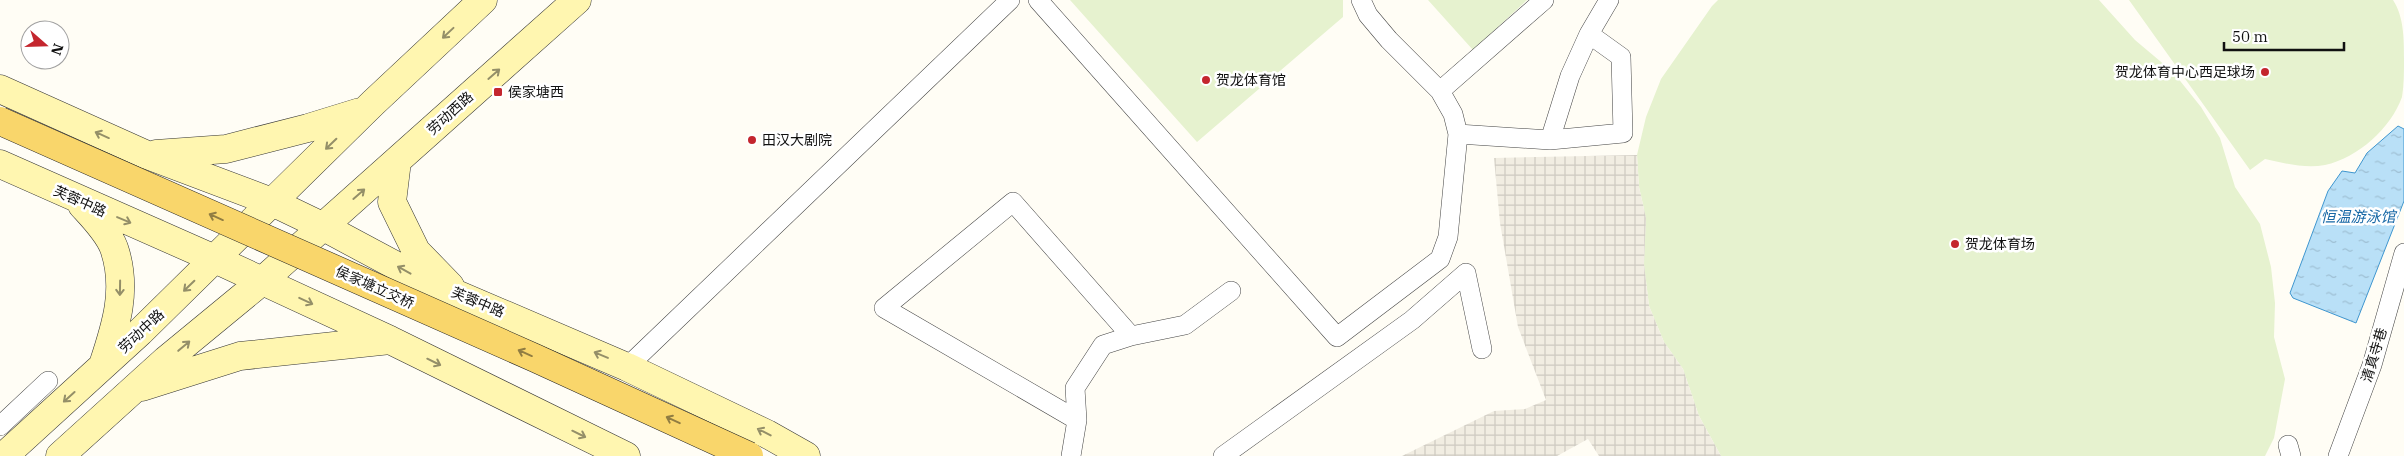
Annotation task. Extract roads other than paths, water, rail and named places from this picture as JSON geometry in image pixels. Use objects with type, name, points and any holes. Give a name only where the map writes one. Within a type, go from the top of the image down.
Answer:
[{"type":"main road","points":[[272,202],[366,110],[484,0]]},
{"type":"main road","name":"劳动西路","points":[[322,226],[397,162],[578,0]]},
{"type":"main road","name":"芙蓉中路","points":[[0,89],[147,155],[272,202],[322,226],[418,278],[456,292],[627,367],[767,434],[806,456]]},
{"type":"main road","points":[[147,155],[226,149],[308,128],[366,110]]},
{"type":"main road","name":"侯家塘立交桥","points":[[0,121],[535,358],[748,456]]},
{"type":"main road","name":"侯家塘立交桥","points":[[0,139],[710,456]]},
{"type":"main road","points":[[397,162],[392,202],[416,251],[456,292]]},
{"type":"main road","name":"芙蓉中路","points":[[0,164],[262,281]]},
{"type":"main road","points":[[78,200],[100,225],[114,247],[122,284],[118,321],[103,366]]},
{"type":"main road","name":"劳动中路","points":[[4,456],[217,260],[272,202]]},
{"type":"main road","points":[[60,456],[134,389],[262,281],[322,226]]},
{"type":"main road","points":[[262,281],[390,340],[626,456]]},
{"type":"main road","points":[[134,389],[240,356],[390,340]]},
{"type":"street","points":[[627,367],[1010,0]]},
{"type":"street","points":[[1038,0],[1337,337],[1440,260],[1448,237],[1458,134],[1453,114],[1440,90],[1389,40],[1368,14],[1361,0]]},
{"type":"street","points":[[1440,90],[1544,0]]},
{"type":"street","points":[[1550,140],[1570,76],[1589,34],[1609,0]]},
{"type":"street","points":[[1458,134],[1550,140],[1623,133],[1621,57],[1589,34]]},
{"type":"street","points":[[1077,420],[884,308],[1013,202],[1131,336]]},
{"type":"street","name":"清真寺巷","points":[[2338,456],[2372,365],[2404,253]]},
{"type":"street","points":[[1223,456],[1412,320],[1466,273],[1482,349]]},
{"type":"street","points":[[1071,456],[1077,420],[1075,388],[1103,345],[1131,336],[1186,325],[1231,291]]},
{"type":"street","points":[[0,426],[48,381]]},
{"type":"water","name":"恒温游泳馆","points":[[2398,126],[2404,129],[2404,201],[2356,323],[2293,298],[2290,293],[2328,191],[2342,171],[2355,173],[2367,153]]},
{"type":"place","name":"贺龙体育中心西足球场","points":[[2265,72]]},
{"type":"place","name":"贺龙体育馆","points":[[1206,80]]},
{"type":"place","name":"侯家塘西","points":[[498,92]]},
{"type":"place","name":"田汉大剧院","points":[[752,140]]},
{"type":"place","name":"贺龙体育场","points":[[1955,244]]}]
